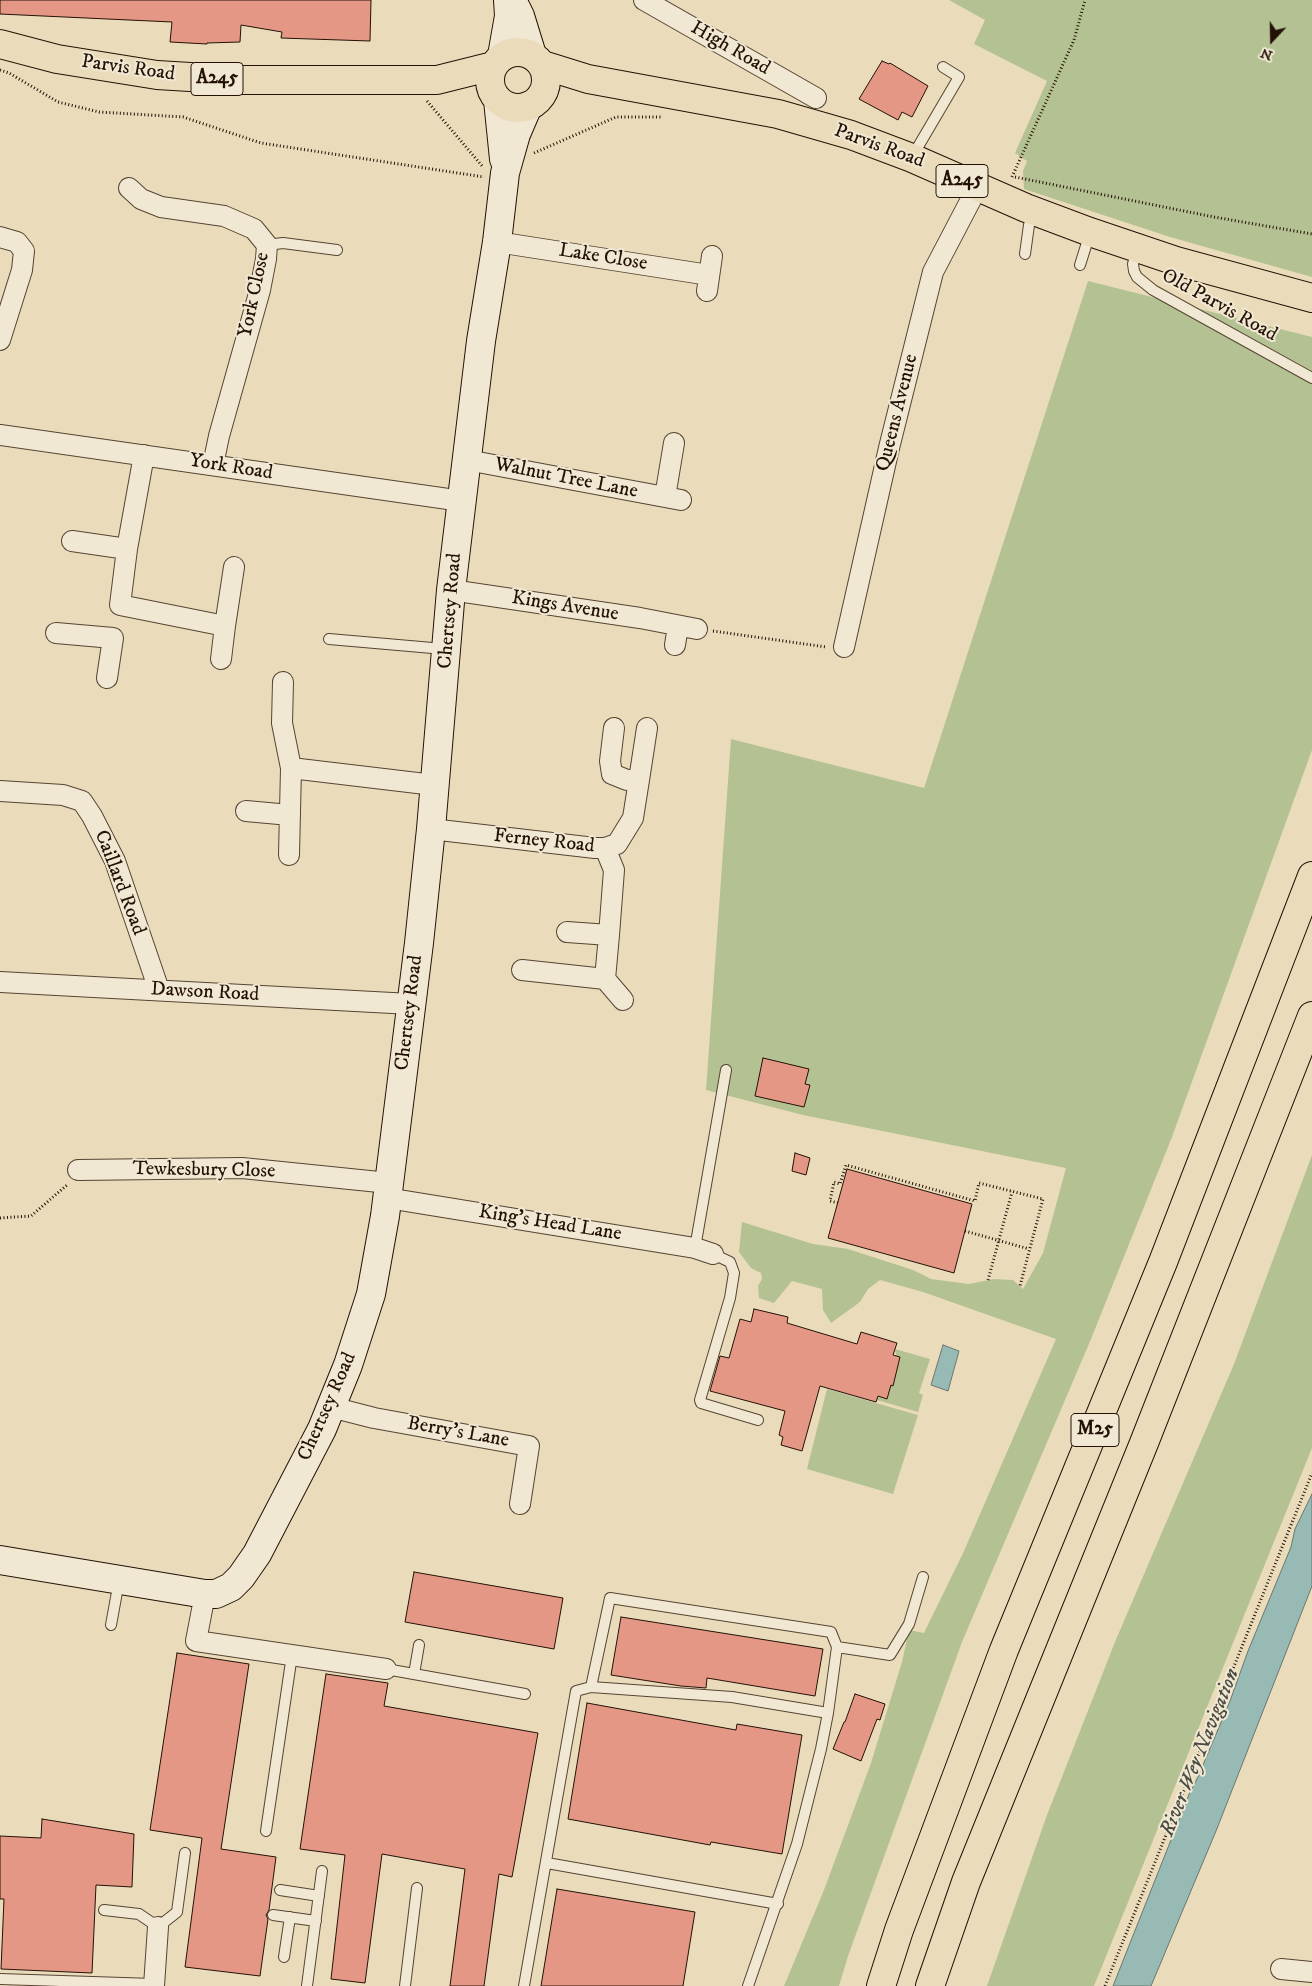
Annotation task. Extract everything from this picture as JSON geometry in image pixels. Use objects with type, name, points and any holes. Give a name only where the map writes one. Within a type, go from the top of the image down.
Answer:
[{"type":"main road","name":"Parvis Road","points":[[0,44],[57,59],[157,74],[431,90],[497,78],[517,51],[537,80],[608,82],[778,114],[851,135],[912,158],[977,188],[1007,188],[1035,211],[1090,232],[1137,248],[1312,298]]},
{"type":"main road","points":[[497,78],[512,108],[537,80]]},
{"type":"main road","name":"M25","points":[[881,1986],[899,1930],[1004,1650],[1163,1262],[1312,876]]},
{"type":"main road","name":"M25","points":[[930,1986],[966,1882],[1144,1443],[1312,1016]]},
{"type":"street","points":[[497,78],[509,16],[510,0]]},
{"type":"street","points":[[510,0],[520,16],[537,80]]},
{"type":"street","name":"High Road","points":[[644,0],[816,98]]},
{"type":"street","name":"Chertsey Road","points":[[0,1560],[205,1594],[216,1594],[231,1587],[241,1577],[257,1554],[331,1407],[354,1347],[371,1294],[388,1191],[416,966],[431,829],[451,590],[481,341],[497,242],[494,174],[497,78]]},
{"type":"street","name":"Chertsey Road","points":[[494,174],[516,134],[537,80]]},
{"type":"street","name":"York Close","points":[[129,188],[141,199],[161,206],[224,216],[254,230],[267,246],[260,290],[219,436],[213,465]]},
{"type":"street","name":"Queens Avenue","points":[[844,647],[889,448],[933,272],[977,188]]},
{"type":"street","points":[[0,237],[17,242],[24,251],[22,270],[0,340]]},
{"type":"street","name":"Lake Close","points":[[497,242],[709,274]]},
{"type":"street","name":"York Road","points":[[0,435],[462,501]]},
{"type":"street","name":"Walnut Tree Lane","points":[[467,460],[673,499],[674,443]]},
{"type":"street","points":[[107,678],[144,455]]},
{"type":"street","points":[[72,541],[127,549]]},
{"type":"street","points":[[221,660],[234,568]]},
{"type":"street","name":"Kings Avenue","points":[[451,590],[640,618],[684,633]]},
{"type":"street","points":[[120,605],[225,626]]},
{"type":"street","points":[[56,633],[113,638]]},
{"type":"street","points":[[283,682],[282,723],[291,768],[289,855]]},
{"type":"street","points":[[614,728],[610,761],[612,774],[627,780],[639,780]]},
{"type":"street","name":"Ferney Road","points":[[431,829],[605,848],[617,844],[633,818],[647,728]]},
{"type":"street","points":[[291,768],[434,785]]},
{"type":"street","name":"Caillard Road","points":[[0,791],[63,794],[82,801],[92,816],[115,861],[159,990]]},
{"type":"street","points":[[246,811],[290,816]]},
{"type":"street","points":[[605,848],[614,870],[605,979]]},
{"type":"street","points":[[567,932],[609,935]]},
{"type":"street","points":[[522,970],[605,979],[623,1000]]},
{"type":"street","name":"Dawson Road","points":[[0,982],[410,1004]]},
{"type":"street","name":"Tewkesbury Close","points":[[78,1170],[242,1168],[388,1191]]},
{"type":"street","name":"King's Head Lane","points":[[388,1191],[704,1251]]},
{"type":"street","name":"Berry's Lane","points":[[331,1407],[374,1418],[529,1446],[520,1504]]},
{"type":"street","points":[[205,1594],[196,1641],[386,1669]]},
{"type":"street","points":[[154,1985],[158,1927]]},
{"type":"street","points":[[1281,1969],[1312,1972]]},
{"type":"lane","points":[[912,158],[960,77],[943,68]]},
{"type":"lane","points":[[1025,254],[1029,225],[1035,211]]},
{"type":"lane","points":[[1080,265],[1090,232]]},
{"type":"lane","points":[[267,246],[284,242],[336,250]]},
{"type":"lane","name":"Old Parvis Road","points":[[1137,248],[1133,264],[1136,277],[1153,290],[1312,378]]},
{"type":"lane","points":[[329,639],[447,649]]},
{"type":"lane","points":[[726,1070],[704,1251],[730,1262],[734,1273],[730,1298],[700,1400],[701,1403],[758,1420]]},
{"type":"lane","points":[[837,1647],[890,1655],[909,1624],[923,1577]]},
{"type":"lane","points":[[111,1626],[120,1581]]},
{"type":"lane","points":[[591,1687],[610,1598],[831,1632],[837,1647],[828,1713],[797,1844],[778,1904],[748,1986]]},
{"type":"lane","points":[[414,1674],[419,1645]]},
{"type":"lane","points":[[266,1831],[292,1655]]},
{"type":"lane","points":[[386,1669],[525,1694]]},
{"type":"lane","points":[[524,1986],[576,1691],[591,1687],[732,1697],[828,1713]]},
{"type":"lane","points":[[104,1910],[140,1914],[158,1927],[177,1912],[185,1853]]},
{"type":"lane","points":[[547,1863],[778,1904]]},
{"type":"lane","points":[[307,1986],[322,1871]]},
{"type":"lane","points":[[405,1986],[417,1888]]},
{"type":"lane","points":[[280,1890],[319,1896]]},
{"type":"lane","points":[[273,1915],[316,1921]]},
{"type":"lane","points":[[284,1957],[290,1917]]},
{"type":"lane","points":[[0,1979],[154,1985]]},
{"type":"path","points":[[1085,0],[1074,40],[1007,188],[1312,234]]},
{"type":"path","points":[[0,70],[58,102],[99,112],[183,117],[260,143],[352,158],[494,174]]},
{"type":"path","points":[[431,90],[494,174]]},
{"type":"path","points":[[528,157],[616,117],[670,117]]},
{"type":"path","points":[[684,633],[844,647]]},
{"type":"path","points":[[838,1203],[830,1201],[834,1182],[840,1184],[846,1165],[975,1201],[979,1183],[1043,1199],[1020,1286]]},
{"type":"path","points":[[0,1218],[31,1216],[66,1186],[78,1170]]},
{"type":"path","points":[[988,1280],[1012,1192]]},
{"type":"path","points":[[965,1232],[1029,1249]]},
{"type":"path","points":[[1105,1986],[1312,1473]]},
{"type":"green space","points":[[949,0],[1312,0],[1312,277],[1170,237],[1024,189],[1023,171],[1027,161],[1015,153],[1047,81],[974,44],[985,20]]},
{"type":"green space","points":[[1088,281],[1312,337],[1312,750],[1172,1137],[1091,1339],[962,1642],[848,1956],[839,1986],[784,1986],[824,1890],[871,1763],[902,1662],[909,1630],[924,1633],[964,1551],[1056,1339],[923,1292],[880,1280],[868,1289],[860,1302],[831,1323],[823,1310],[822,1289],[792,1281],[774,1303],[759,1298],[758,1286],[762,1279],[761,1273],[751,1268],[739,1252],[742,1222],[813,1244],[848,1249],[913,1270],[931,1279],[969,1284],[994,1279],[1013,1280],[1023,1289],[1043,1253],[1066,1168],[803,1115],[706,1090],[731,739],[924,788]]},
{"type":"green space","points":[[1312,1155],[1312,1448],[1094,1986],[987,1986],[1047,1815],[1115,1642],[1234,1364]]},
{"type":"green space","points":[[895,1349],[930,1359],[919,1393],[923,1395],[918,1412],[877,1400],[878,1396],[887,1399],[891,1385],[893,1385],[900,1357],[896,1356]]},
{"type":"green space","points":[[827,1389],[918,1415],[893,1494],[807,1469]]},
{"type":"water","points":[[943,1345],[959,1351],[948,1391],[931,1385]]},
{"type":"water","name":"River Wey Navigation","points":[[1312,1494],[1312,1586],[1216,1831],[1151,1986],[1113,1986],[1190,1792],[1230,1701],[1248,1651],[1291,1547],[1295,1529]]},
{"type":"building","points":[[0,0],[371,0],[370,41],[281,38],[282,32],[241,25],[240,42],[207,44],[170,42],[172,22],[0,14]]},
{"type":"building","points":[[882,61],[890,63],[928,86],[912,117],[902,112],[898,120],[859,99]]},
{"type":"building","points":[[763,1058],[809,1069],[805,1084],[810,1085],[804,1107],[755,1096]]},
{"type":"building","points":[[795,1153],[810,1158],[806,1175],[792,1171]]},
{"type":"building","points":[[847,1169],[972,1204],[954,1273],[828,1238]]},
{"type":"building","points":[[754,1309],[788,1317],[787,1323],[857,1344],[861,1332],[897,1343],[893,1355],[900,1357],[893,1386],[891,1385],[887,1399],[878,1396],[876,1402],[820,1386],[802,1451],[781,1445],[783,1437],[779,1435],[785,1411],[710,1391],[720,1356],[729,1358],[740,1319],[751,1322]]},
{"type":"building","points":[[414,1572],[563,1598],[554,1649],[405,1622]]},
{"type":"building","points":[[621,1617],[823,1649],[815,1696],[707,1678],[706,1688],[611,1675]]},
{"type":"building","points":[[177,1653],[249,1664],[221,1849],[276,1857],[269,1910],[266,1915],[268,1919],[260,1976],[185,1967],[202,1838],[150,1830]]},
{"type":"building","points":[[326,1674],[388,1683],[384,1706],[538,1733],[512,1877],[499,1874],[484,1986],[450,1986],[465,1869],[382,1854],[365,1983],[331,1979],[345,1855],[300,1849]]},
{"type":"building","points":[[855,1694],[885,1704],[880,1720],[877,1719],[861,1761],[833,1749]]},
{"type":"building","points":[[587,1703],[736,1730],[737,1724],[802,1735],[782,1854],[711,1842],[710,1845],[568,1819]]},
{"type":"building","points":[[42,1819],[134,1834],[132,1887],[96,1885],[92,1973],[1,1969],[4,1899],[0,1899],[0,1836],[41,1838]]},
{"type":"building","points":[[557,1889],[695,1912],[683,1986],[541,1986]]}]
